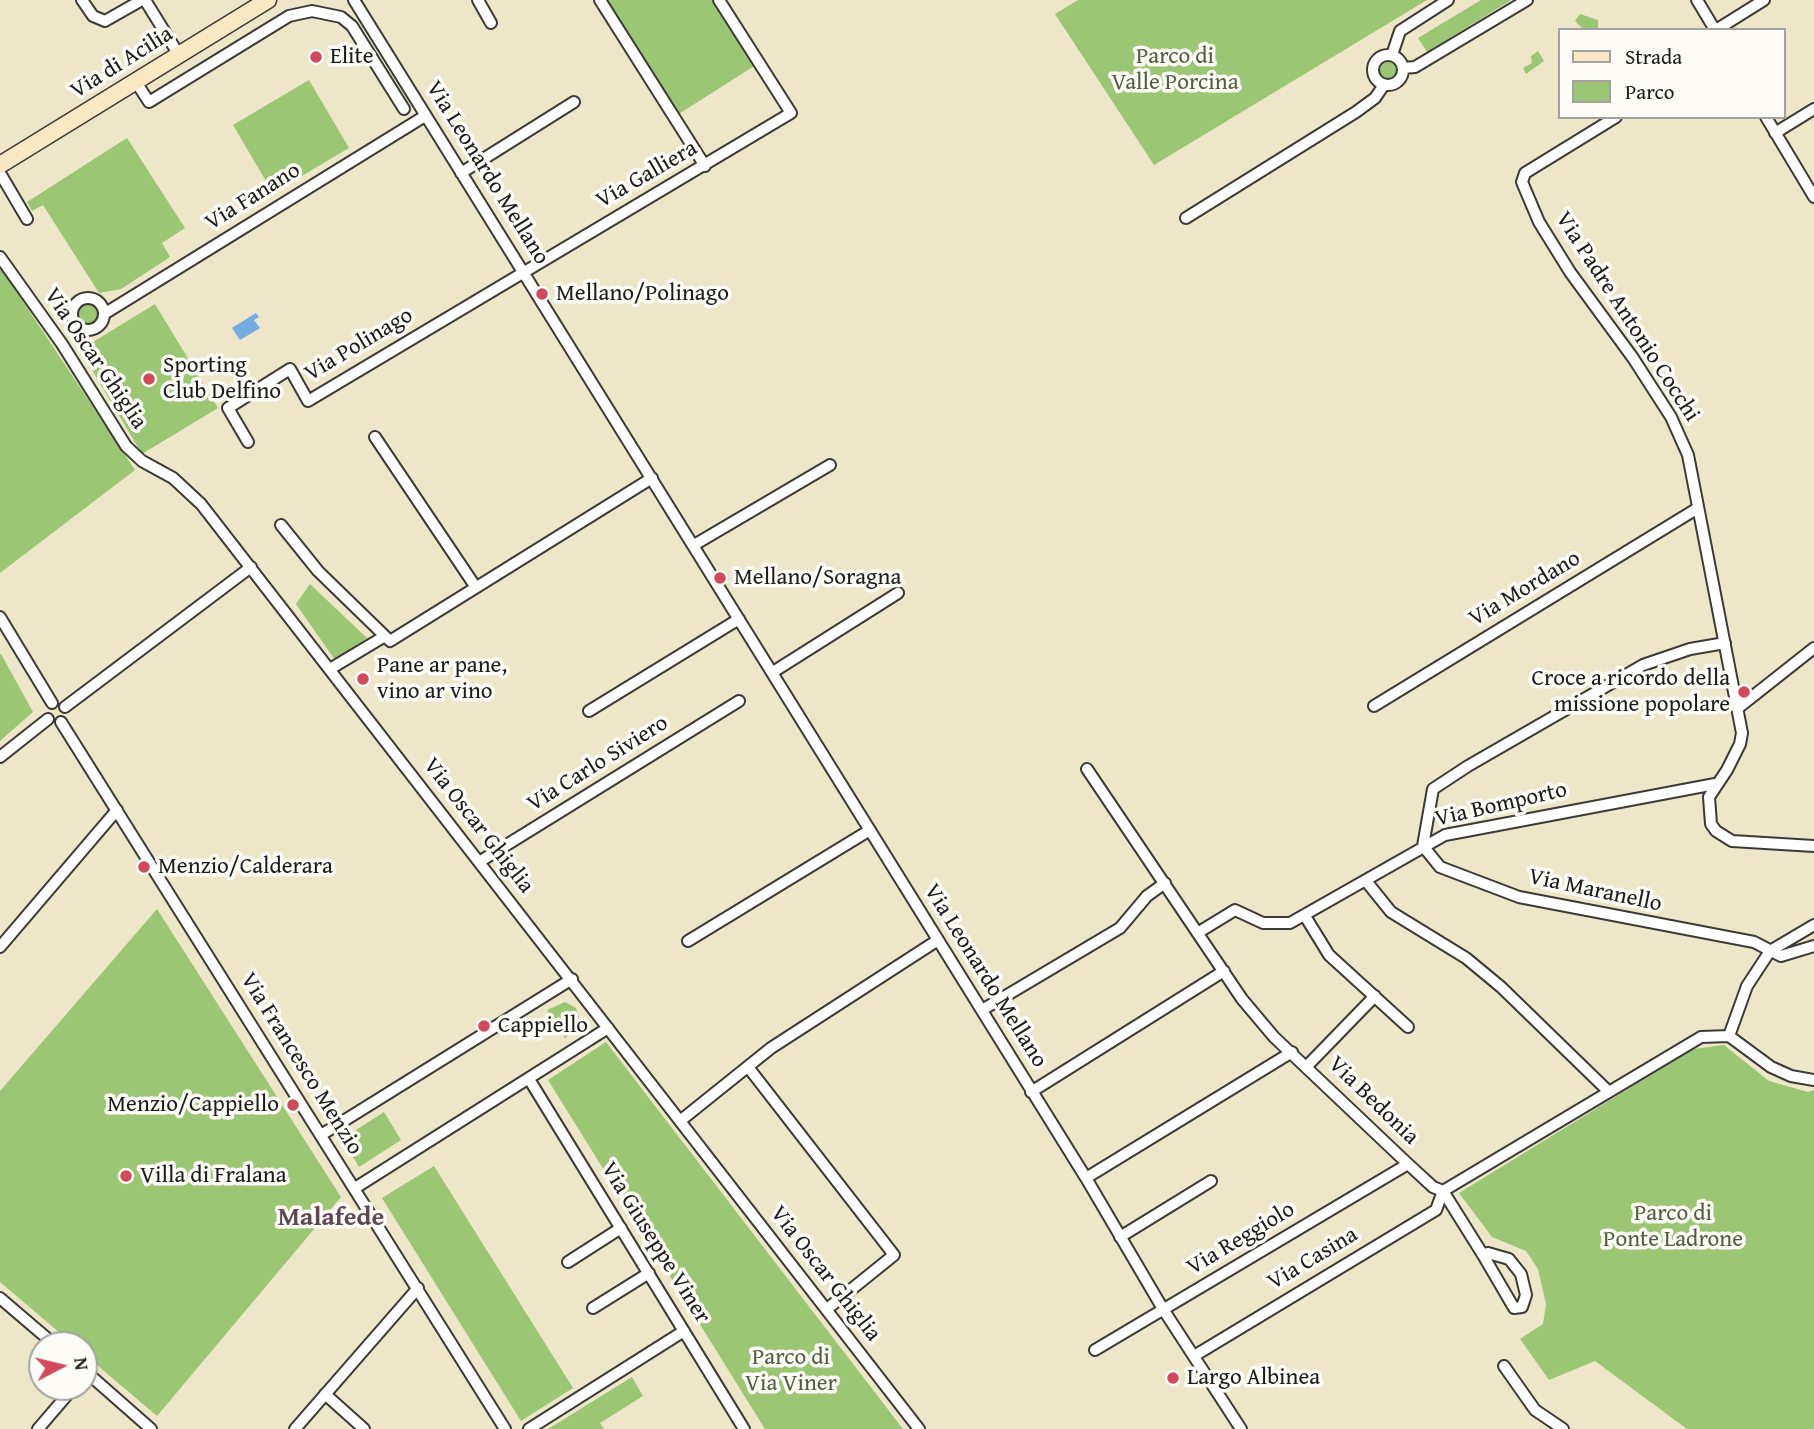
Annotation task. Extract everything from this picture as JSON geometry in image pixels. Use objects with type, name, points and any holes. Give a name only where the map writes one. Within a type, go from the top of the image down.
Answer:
[{"type":"street","points":[[82,0],[93,16],[104,21],[144,0],[179,54]]},
{"type":"street","name":"Via di Acilia","points":[[0,165],[268,0]]},
{"type":"street","points":[[343,0],[355,3]]},
{"type":"street","points":[[478,0],[491,23]]},
{"type":"street","points":[[600,0],[705,166]]},
{"type":"street","name":"Via Galliera","points":[[524,271],[791,114],[719,0]]},
{"type":"street","points":[[1392,55],[1400,31],[1448,0]]},
{"type":"street","points":[[1403,68],[1415,67],[1527,0]]},
{"type":"street","points":[[1697,0],[1714,28]]},
{"type":"street","points":[[1718,28],[1764,0]]},
{"type":"street","name":"Via Leonardo Mellano","points":[[355,3],[773,672],[1086,1178],[1163,1309],[1241,1429]]},
{"type":"street","points":[[136,82],[149,102],[302,11],[337,16],[347,21],[404,109]]},
{"type":"street","points":[[1392,55],[1403,68]]},
{"type":"street","points":[[1384,85],[1375,78],[1374,66],[1380,57],[1392,55]]},
{"type":"street","points":[[379,69],[391,61]]},
{"type":"street","points":[[1186,218],[1375,99],[1384,85],[1400,79],[1403,68]]},
{"type":"street","points":[[461,173],[574,102]]},
{"type":"street","points":[[1775,133],[1814,109]]},
{"type":"street","name":"Via Fanano","points":[[104,314],[425,116]]},
{"type":"street","name":"Via Padre Antonio Cocchi","points":[[1613,119],[1525,173],[1522,181],[1545,232],[1671,417],[1688,455],[1738,708],[1740,744],[1709,797],[1708,809],[1716,831],[1732,841],[1814,846]]},
{"type":"street","points":[[1767,119],[1814,197]]},
{"type":"street","points":[[0,173],[27,219]]},
{"type":"street","name":"Via Oscar Ghiglia","points":[[0,257],[62,344],[126,446],[142,461],[173,478],[201,505],[572,979],[919,1429]]},
{"type":"street","name":"Via Polinago","points":[[248,442],[228,408],[290,369],[308,401],[524,271]]},
{"type":"street","points":[[375,438],[475,586]]},
{"type":"street","points":[[694,545],[830,465]]},
{"type":"street","points":[[281,525],[317,571],[390,641],[652,478]]},
{"type":"street","name":"Via Mordano","points":[[1374,706],[1698,508]]},
{"type":"street","points":[[65,707],[251,567]]},
{"type":"street","points":[[773,672],[898,593]]},
{"type":"street","points":[[0,617],[52,703]]},
{"type":"street","points":[[589,711],[739,619]]},
{"type":"street","points":[[330,669],[385,636]]},
{"type":"street","points":[[1423,846],[1433,789],[1643,665],[1690,649],[1725,643]]},
{"type":"street","points":[[1738,708],[1814,648]]},
{"type":"street","name":"Via Carlo Siviero","points":[[479,862],[739,701]]},
{"type":"street","points":[[52,703],[61,703],[65,707],[66,717],[61,722],[55,723],[48,719],[46,710],[52,703]]},
{"type":"street","points":[[0,757],[48,719]]},
{"type":"street","name":"Via Francesco Menzio","points":[[61,722],[505,1429]]},
{"type":"street","name":"Via Bedonia","points":[[1087,769],[1242,999],[1292,1052],[1408,1164],[1433,1187],[1443,1191]]},
{"type":"street","name":"Via Bomporto","points":[[1199,932],[1235,910],[1263,923],[1290,922],[1305,916],[1445,835],[1715,784]]},
{"type":"street","points":[[0,947],[117,810]]},
{"type":"street","points":[[688,941],[870,830]]},
{"type":"street","name":"Via Maranello","points":[[1423,846],[1440,867],[1519,897],[1754,942],[1770,951]]},
{"type":"street","points":[[1366,881],[1391,912],[1466,958],[1501,987],[1607,1090]]},
{"type":"street","points":[[982,1010],[1120,928],[1147,896],[1166,883]]},
{"type":"street","points":[[1305,916],[1329,956],[1408,1027]]},
{"type":"street","points":[[1729,1035],[1747,986],[1770,951],[1814,925]]},
{"type":"street","points":[[680,1121],[771,1048],[938,940]]},
{"type":"street","points":[[1770,951],[1781,956],[1814,946]]},
{"type":"street","points":[[1031,1092],[1224,971]]},
{"type":"street","points":[[321,1135],[572,979]]},
{"type":"street","points":[[1307,1066],[1375,996]]},
{"type":"street","points":[[355,1188],[608,1028]]},
{"type":"street","points":[[1483,1255],[1496,1253],[1509,1259],[1521,1274],[1527,1295],[1522,1307],[1514,1308],[1443,1191],[1607,1090],[1701,1037],[1729,1035],[1771,1067],[1791,1076],[1814,1080]]},
{"type":"street","points":[[1086,1178],[1292,1052]]},
{"type":"street","points":[[748,1067],[894,1255],[827,1309]]},
{"type":"street","name":"Via Giuseppe Viner","points":[[529,1079],[744,1429]]},
{"type":"street","name":"Via Reggiolo","points":[[1095,1350],[1408,1164]]},
{"type":"street","points":[[1121,1237],[1211,1181]]},
{"type":"street","name":"Via Casina","points":[[1194,1356],[1436,1210],[1443,1191]]},
{"type":"street","points":[[568,1262],[621,1228]]},
{"type":"street","points":[[593,1308],[649,1273]]},
{"type":"street","points":[[295,1429],[418,1288]]},
{"type":"street","points":[[0,1298],[39,1331]]},
{"type":"street","points":[[529,1429],[684,1331]]},
{"type":"street","points":[[1503,1366],[1535,1410],[1563,1429]]},
{"type":"street","points":[[98,1384],[151,1429]]},
{"type":"street","points":[[325,1394],[364,1429]]},
{"type":"street","points":[[37,1429],[62,1401]]},
{"type":"green space","points":[[600,0],[719,0],[759,63],[674,117]]},
{"type":"green space","name":"Parco di Valle Porcina","points":[[1078,0],[1427,0],[1154,165],[1055,14]]},
{"type":"green space","points":[[1481,0],[1511,0],[1427,52],[1418,38]]},
{"type":"green space","points":[[1580,14],[1598,20],[1598,28],[1582,28],[1575,21]]},
{"type":"green space","points":[[1538,51],[1544,61],[1526,74],[1523,68],[1532,63],[1531,56]]},
{"type":"green space","points":[[1388,62],[1396,67],[1397,71],[1392,79],[1388,80],[1380,75],[1379,71],[1384,63]]},
{"type":"green space","points":[[309,80],[349,148],[273,193],[233,125]]},
{"type":"green space","points":[[127,138],[185,228],[162,243],[170,257],[121,289],[99,293],[43,205],[32,211],[27,202]]},
{"type":"green space","points":[[0,267],[135,470],[0,573]]},
{"type":"green space","points":[[88,303],[96,307],[100,315],[96,323],[88,327],[80,323],[76,315],[80,307]]},
{"type":"green space","name":"Sporting Club Delfino","points":[[155,304],[218,408],[142,454],[80,350]]},
{"type":"green space","points":[[310,584],[367,638],[335,660],[296,604]]},
{"type":"green space","points":[[0,655],[33,712],[0,741]]},
{"type":"green space","points":[[157,909],[341,1197],[157,1416],[98,1366],[98,1331],[58,1331],[0,1282],[0,1091]]},
{"type":"green space","points":[[565,1002],[576,1008],[580,1021],[578,1028],[565,1038],[547,1010]]},
{"type":"green space","name":"Parco di Via Viner","points":[[606,1042],[903,1429],[765,1429],[548,1080]]},
{"type":"green space","name":"Parco di Ponte Ladrone","points":[[1724,1045],[1769,1081],[1808,1092],[1814,1090],[1814,1429],[1687,1429],[1595,1361],[1549,1380],[1520,1339],[1543,1324],[1546,1304],[1538,1269],[1526,1251],[1492,1237],[1459,1193],[1693,1049]]},
{"type":"green space","points":[[384,1112],[401,1140],[359,1167],[342,1139]]},
{"type":"green space","points":[[434,1166],[573,1388],[521,1421],[382,1198]]},
{"type":"green space","points":[[632,1377],[643,1396],[600,1423],[604,1429],[548,1429]]},
{"type":"water","points":[[256,313],[259,317],[254,320],[260,328],[240,340],[232,328]]},
{"type":"place","name":"Elite","points":[[316,57]]},
{"type":"place","name":"Mellano/Polinago","points":[[542,294]]},
{"type":"place","name":"Sporting Club Delfino","points":[[149,379]]},
{"type":"place","name":"Mellano/Soragna","points":[[720,578]]},
{"type":"place","name":"Pane ar pane, vino ar vino","points":[[363,679]]},
{"type":"place","name":"Croce a ricordo della missione popolare","points":[[1744,692]]},
{"type":"place","name":"Menzio/Calderara","points":[[144,867]]},
{"type":"place","name":"Cappiello","points":[[484,1026]]},
{"type":"place","name":"Menzio/Cappiello","points":[[293,1105]]},
{"type":"place","name":"Villa di Fralana","points":[[126,1176]]},
{"type":"place","name":"Largo Albinea","points":[[1173,1378]]},
{"type":"district","name":"Malafede","points":[[331,1218]]}]
